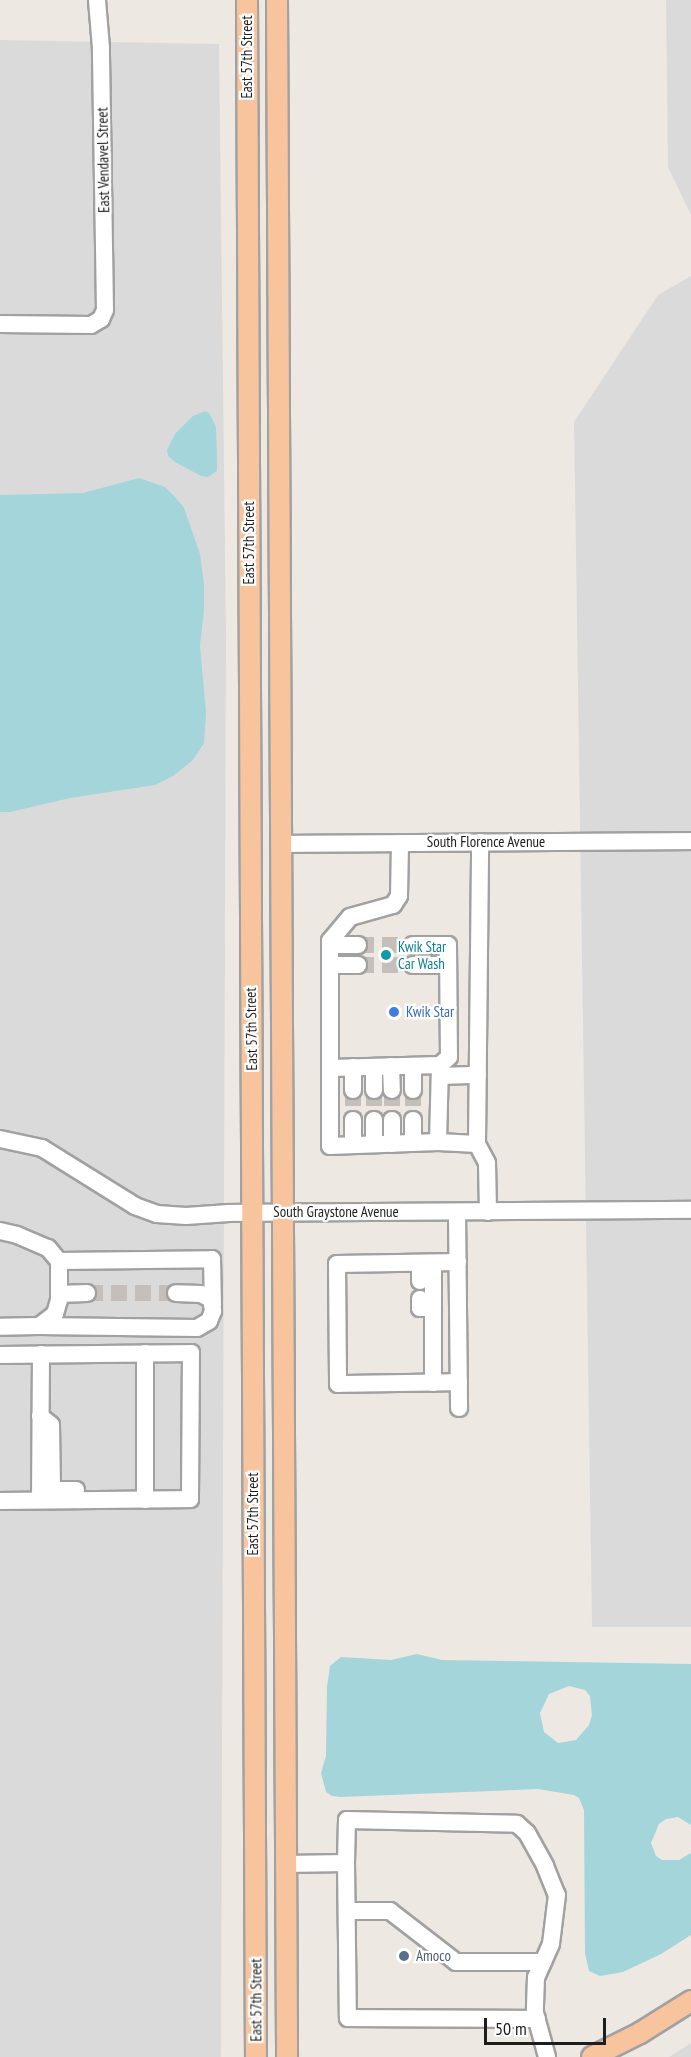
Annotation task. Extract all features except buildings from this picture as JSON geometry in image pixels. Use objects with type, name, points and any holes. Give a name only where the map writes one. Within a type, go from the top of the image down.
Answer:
[{"type":"main road","name":"East 57th Street","points":[[247,0],[256,2057]]},
{"type":"main road","name":"East 57th Street","points":[[277,0],[287,2057]]},
{"type":"main road","points":[[592,2057],[640,2033],[691,2001]]},
{"type":"street","name":"East Vendavel Street","points":[[0,324],[91,325],[101,320],[106,300],[101,48],[97,0]]},
{"type":"street","name":"South Florence Avenue","points":[[281,844],[691,841]]},
{"type":"street","points":[[480,842],[477,1144],[487,1163],[488,1212]]},
{"type":"street","points":[[400,843],[399,896],[393,905],[350,916],[330,940],[330,1146],[438,1142],[477,1144]]},
{"type":"street","points":[[330,945],[358,945]]},
{"type":"street","points":[[413,945],[448,945],[449,1056],[440,1071],[438,1142]]},
{"type":"street","points":[[330,965],[358,965]]},
{"type":"street","points":[[413,965],[448,965]]},
{"type":"street","points":[[374,1066],[374,1090]]},
{"type":"street","points":[[391,1066],[392,1090]]},
{"type":"street","points":[[330,1068],[413,1066],[478,1075]]},
{"type":"street","points":[[413,1066],[413,1090]]},
{"type":"street","points":[[353,1067],[353,1090]]},
{"type":"street","points":[[353,1120],[353,1145]]},
{"type":"street","points":[[374,1120],[374,1144]]},
{"type":"street","points":[[392,1120],[392,1144]]},
{"type":"street","points":[[413,1120],[413,1143]]},
{"type":"street","name":"South Graystone Avenue","points":[[0,1139],[42,1148],[128,1202],[157,1214],[186,1216],[283,1212],[691,1210]]},
{"type":"street","points":[[457,1212],[459,1408]]},
{"type":"street","points":[[0,1231],[17,1235],[48,1248],[59,1261],[59,1294],[55,1314],[39,1326]]},
{"type":"street","points":[[0,1328],[39,1326],[197,1328],[209,1322],[213,1305],[212,1259],[59,1261]]},
{"type":"street","points":[[458,1262],[337,1264],[338,1384],[459,1382]]},
{"type":"street","points":[[420,1281],[427,1263]]},
{"type":"street","points":[[427,1263],[427,1303],[433,1383]]},
{"type":"street","points":[[59,1294],[87,1293]]},
{"type":"street","points":[[176,1293],[206,1295],[213,1305]]},
{"type":"street","points":[[0,1355],[40,1359],[191,1353],[190,1499],[0,1501]]},
{"type":"street","points":[[142,1354],[144,1500]]},
{"type":"street","points":[[40,1359],[40,1500]]},
{"type":"street","points":[[40,1416],[51,1425],[52,1486],[56,1490],[132,1491],[144,1500]]},
{"type":"street","points":[[537,2019],[348,2018],[346,1820],[517,1824],[527,1833],[545,1866],[557,1895],[551,1944],[536,1977],[537,2019],[547,2057]]},
{"type":"street","points":[[286,1864],[346,1863]]},
{"type":"street","points":[[346,1911],[390,1911],[456,1962],[543,1962]]},
{"type":"shaded area","points":[[666,0],[691,0],[691,215],[668,167]]},
{"type":"shaded area","points":[[0,40],[219,44],[226,635],[221,2057],[0,2057]]},
{"type":"shaded area","points":[[691,276],[691,1627],[592,1627],[574,422],[658,295]]},
{"type":"shaded area","points":[[691,2043],[691,2057],[669,2057]]},
{"type":"water","points":[[206,411],[210,414],[216,427],[217,471],[208,477],[201,476],[175,462],[168,456],[167,450],[175,434],[193,416]]},
{"type":"water","points":[[139,478],[165,487],[176,498],[184,508],[200,554],[204,584],[200,645],[206,713],[204,743],[193,760],[173,776],[155,785],[0,812],[0,495],[83,493]]},
{"type":"water","points":[[417,1654],[442,1660],[691,1664],[691,1825],[678,1817],[666,1819],[659,1824],[651,1843],[656,1856],[662,1860],[679,1860],[691,1853],[691,1935],[661,1954],[623,1972],[600,1976],[589,1971],[585,1953],[584,1810],[579,1798],[574,1795],[538,1789],[341,1797],[332,1796],[326,1792],[321,1773],[326,1756],[327,1687],[330,1666],[341,1657],[391,1660]],"holes":[[[569,1686],[585,1690],[590,1696],[592,1715],[589,1725],[576,1740],[558,1743],[544,1732],[540,1713],[549,1694]]]},
{"type":"tunnel","points":[[358,945],[413,945]]},
{"type":"tunnel","points":[[358,965],[413,965]]},
{"type":"tunnel","points":[[353,1090],[353,1120]]},
{"type":"tunnel","points":[[374,1090],[374,1120]]},
{"type":"tunnel","points":[[392,1090],[392,1120]]},
{"type":"tunnel","points":[[413,1090],[413,1120]]},
{"type":"tunnel","points":[[87,1293],[176,1293]]},
{"type":"place","name":"Kwik Star Car Wash","points":[[386,955]]},
{"type":"place","name":"Kwik Star","points":[[394,1012]]},
{"type":"place","name":"Amoco","points":[[404,1956]]}]
